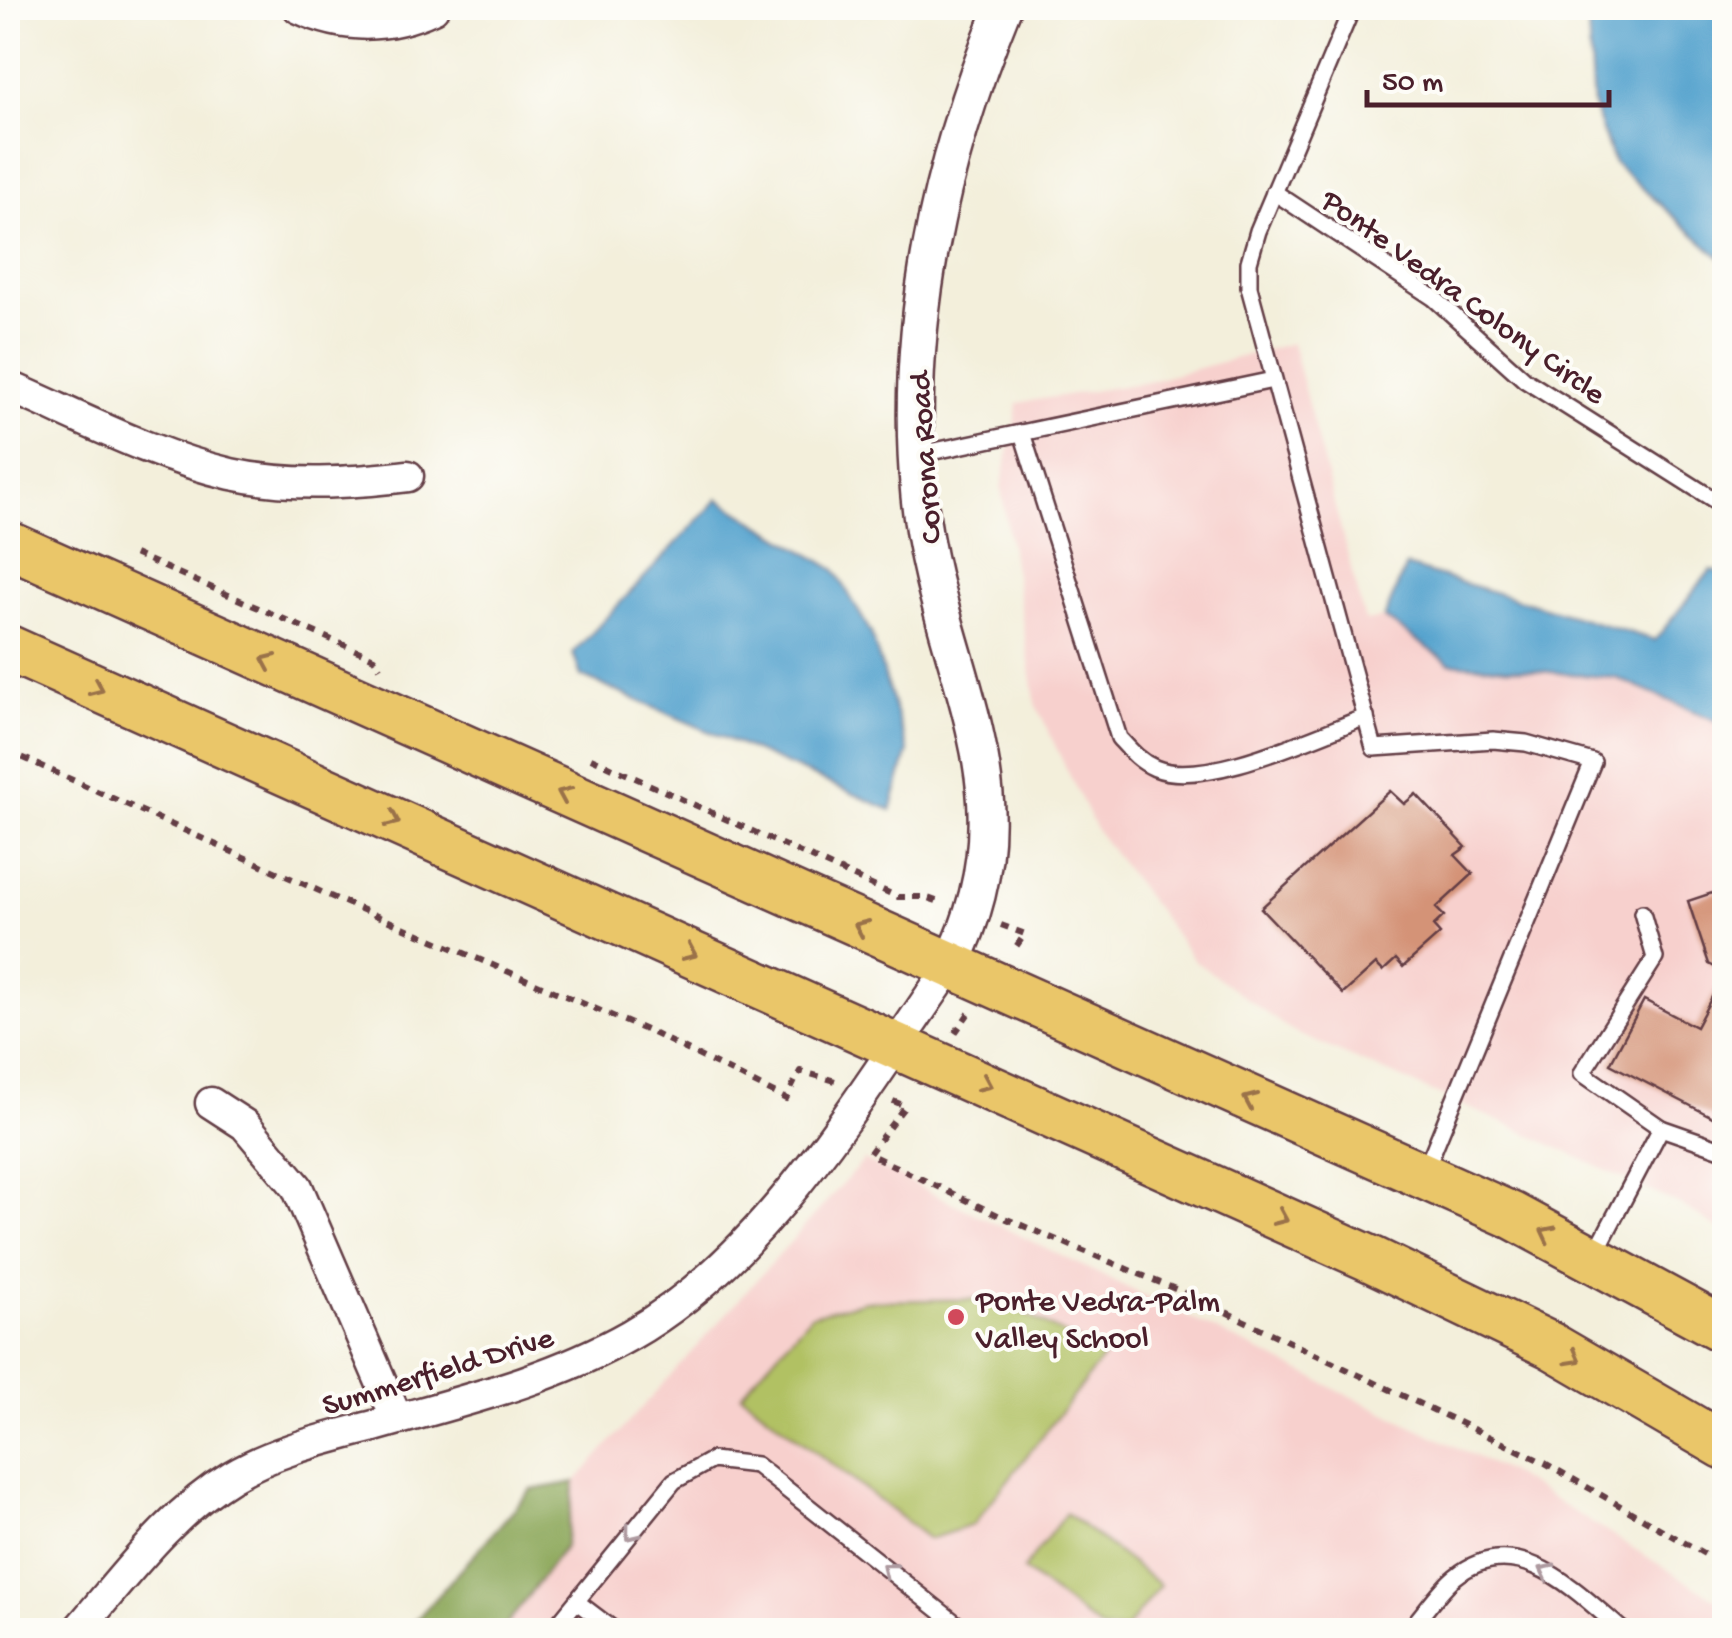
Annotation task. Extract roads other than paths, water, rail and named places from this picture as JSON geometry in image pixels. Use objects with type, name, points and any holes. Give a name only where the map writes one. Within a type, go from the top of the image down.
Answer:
[{"type":"main road","points":[[8,544],[1422,1176],[1594,1257],[1724,1330]]},
{"type":"main road","points":[[8,648],[896,1044],[1550,1345],[1724,1446]]},
{"type":"street","points":[[299,8],[347,24],[379,25],[433,8]]},
{"type":"street","name":"Corona Road","points":[[950,967],[983,885],[988,808],[980,748],[927,548],[916,454],[919,314],[931,236],[950,159],[1004,8]]},
{"type":"street","points":[[8,386],[174,458],[233,474],[313,482],[408,476]]},
{"type":"street","name":"Summerfield Drive","points":[[78,1630],[172,1522],[234,1475],[288,1450],[500,1390],[580,1362],[634,1333],[694,1291],[810,1166],[950,967]]},
{"type":"street","points":[[211,1103],[245,1126],[297,1186],[397,1419]]},
{"type":"lane","name":"Ponte Vedra Colony Circle","points":[[1352,8],[1274,192],[1249,262],[1249,287],[1374,748],[1493,740],[1526,743],[1593,762],[1422,1176]]},
{"type":"lane","name":"Ponte Vedra Colony Circle","points":[[1274,192],[1434,298],[1525,380],[1724,506]]},
{"type":"lane","points":[[916,454],[1274,380]]},
{"type":"lane","points":[[1022,433],[1120,738],[1135,756],[1156,769],[1183,774],[1246,760],[1366,717]]},
{"type":"lane","points":[[1642,913],[1655,958],[1582,1073],[1661,1128],[1724,1150]]},
{"type":"lane","points":[[1594,1257],[1661,1128]]},
{"type":"lane","points":[[553,1630],[674,1481],[698,1465],[727,1459],[769,1472],[964,1630]]},
{"type":"lane","points":[[1409,1630],[1456,1576],[1498,1560],[1528,1562],[1555,1573],[1622,1630]]},
{"type":"lane","points":[[577,1602],[614,1630]]},
{"type":"water","points":[[1587,8],[1724,8],[1724,261],[1614,163],[1593,106]]},
{"type":"water","points":[[718,499],[835,570],[871,633],[908,751],[891,810],[581,676],[573,653]]},
{"type":"water","points":[[1406,566],[1655,640],[1711,570],[1724,573],[1724,724],[1616,678],[1450,663],[1384,618]]},
{"type":"place","name":"Ponte Vedra-Palm Valley School","points":[[956,1317]]}]
